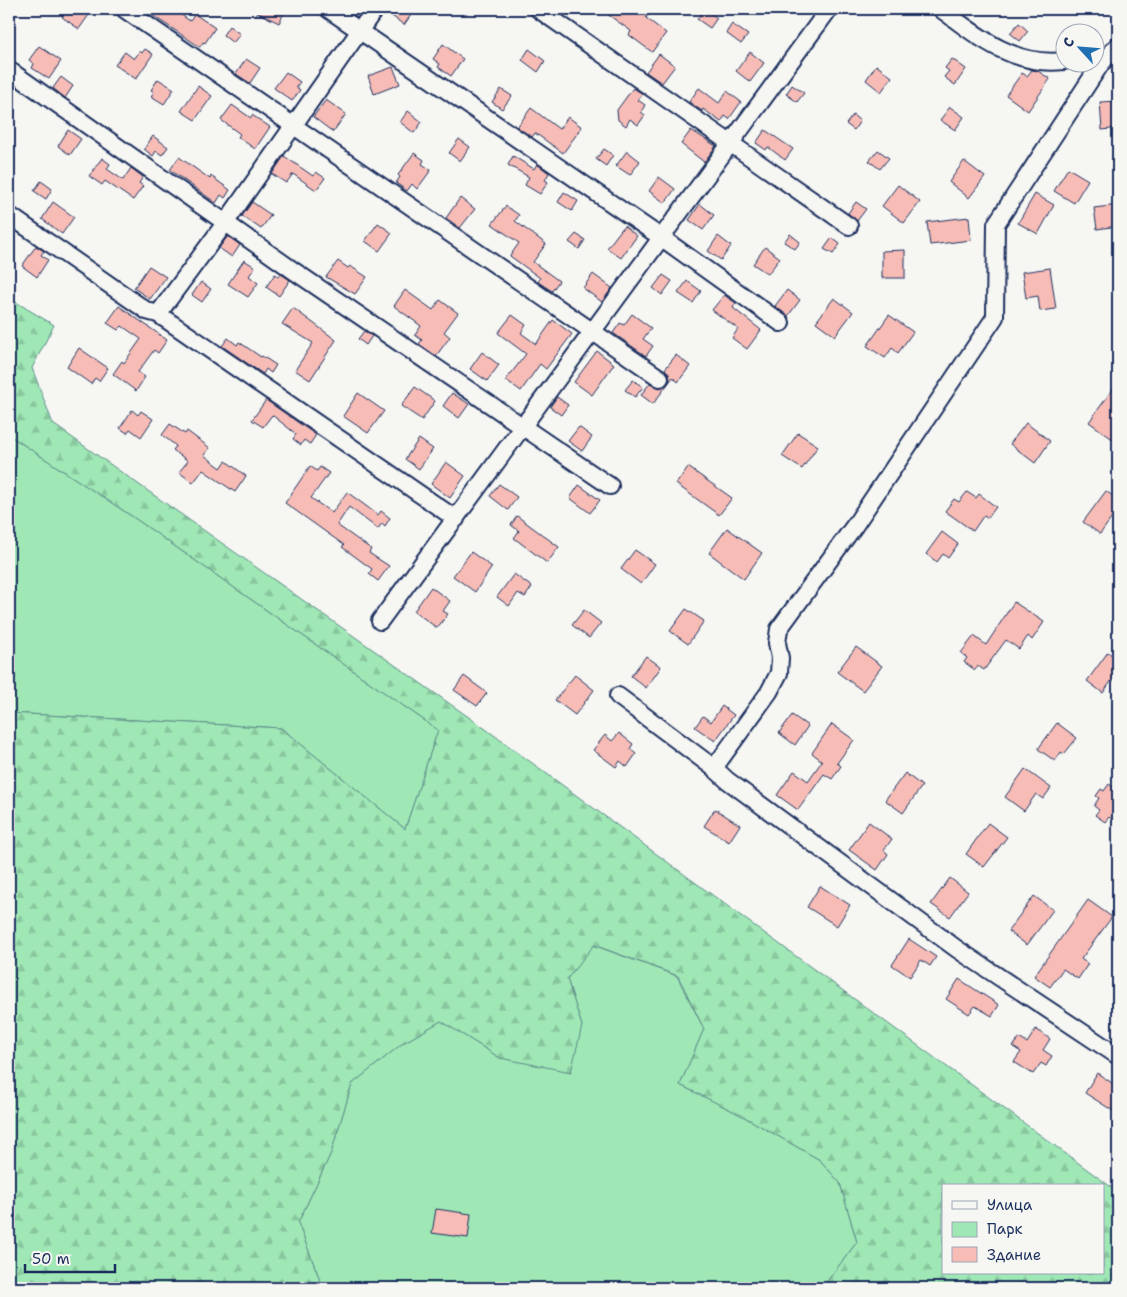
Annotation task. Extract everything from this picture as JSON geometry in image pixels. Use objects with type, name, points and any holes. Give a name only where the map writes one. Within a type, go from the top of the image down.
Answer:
[{"type":"street","points":[[124,9],[660,378]]},
{"type":"street","points":[[328,9],[662,238],[781,323]]},
{"type":"street","points":[[158,314],[226,222],[375,9]]},
{"type":"street","points":[[538,9],[849,226]]},
{"type":"street","points":[[380,621],[829,9]]},
{"type":"street","points":[[941,9],[982,40],[1009,54],[1048,63],[1054,62]]},
{"type":"street","points":[[1104,53],[1118,44]]},
{"type":"street","points":[[714,768],[769,692],[779,673],[780,658],[777,643],[779,629],[855,525],[995,316],[996,224],[1100,65],[1118,44]]},
{"type":"street","points":[[9,70],[294,270],[610,486]]},
{"type":"street","points":[[9,215],[147,311],[158,314],[456,519]]},
{"type":"street","points":[[618,696],[735,786],[957,949],[1118,1056]]},
{"type":"green space","points":[[9,298],[54,325],[32,368],[53,424],[487,730],[1118,1192],[1118,1288],[822,1288],[857,1242],[840,1183],[820,1160],[741,1115],[680,1085],[704,1029],[678,976],[594,945],[567,979],[582,1026],[571,1072],[500,1058],[441,1021],[403,1043],[352,1084],[331,1153],[298,1223],[323,1288],[9,1288],[9,713],[281,728],[405,829],[438,730],[133,517],[9,435]]},
{"type":"green space","points":[[9,435],[133,517],[438,730],[405,829],[281,728],[9,713]]},
{"type":"green space","points":[[593,945],[677,976],[704,1029],[680,1085],[741,1115],[820,1160],[840,1183],[857,1242],[822,1288],[323,1288],[298,1223],[331,1153],[352,1084],[403,1043],[441,1021],[500,1058],[582,1026],[567,979]]},
{"type":"building","points":[[67,9],[93,9],[79,29],[62,17]]},
{"type":"building","points":[[156,9],[173,9],[190,21],[195,14],[215,28],[200,47],[152,15]]},
{"type":"building","points":[[250,9],[286,9],[279,23]]},
{"type":"building","points":[[385,9],[415,9],[404,25],[385,11]]},
{"type":"building","points":[[600,9],[653,9],[646,18],[666,33],[652,52],[629,35],[631,31]]},
{"type":"building","points":[[705,9],[717,18],[710,28],[697,19]]},
{"type":"building","points":[[1019,23],[1028,31],[1020,41],[1010,33]]},
{"type":"building","points":[[732,24],[748,35],[741,44],[726,33]]},
{"type":"building","points":[[229,26],[240,34],[233,43],[223,35]]},
{"type":"building","points":[[443,44],[463,59],[451,76],[438,67],[440,64],[433,59]]},
{"type":"building","points":[[39,46],[61,61],[49,79],[32,68],[34,64],[29,60]]},
{"type":"building","points":[[145,49],[153,54],[136,79],[115,65],[125,52],[134,59],[140,51],[142,53]]},
{"type":"building","points":[[529,49],[545,61],[538,72],[522,60]]},
{"type":"building","points":[[750,52],[764,63],[750,82],[736,71]]},
{"type":"building","points":[[659,54],[675,66],[662,83],[646,72]]},
{"type":"building","points":[[246,59],[260,68],[250,83],[236,74]]},
{"type":"building","points":[[952,59],[966,69],[955,85],[944,77],[949,71],[945,68]]},
{"type":"building","points":[[876,65],[892,77],[881,92],[866,80]]},
{"type":"building","points":[[393,67],[400,84],[374,94],[368,76]]},
{"type":"building","points":[[1032,70],[1038,71],[1050,79],[1028,111],[1006,95],[1022,73],[1027,76]]},
{"type":"building","points":[[286,72],[300,82],[296,87],[300,90],[292,101],[274,88]]},
{"type":"building","points":[[61,77],[73,86],[65,98],[53,88]]},
{"type":"building","points":[[158,79],[174,89],[164,104],[151,96],[154,92],[151,90]]},
{"type":"building","points":[[792,85],[804,93],[797,102],[786,94]]},
{"type":"building","points":[[198,86],[212,96],[195,120],[181,111]]},
{"type":"building","points":[[633,88],[643,94],[638,100],[645,105],[641,112],[645,115],[638,125],[630,119],[626,126],[618,120],[617,110]]},
{"type":"building","points":[[699,88],[719,103],[727,91],[741,102],[729,119],[725,116],[721,122],[689,102]]},
{"type":"building","points":[[501,89],[512,96],[502,109],[492,102]]},
{"type":"building","points":[[326,100],[346,114],[333,132],[313,117]]},
{"type":"building","points":[[1118,101],[1118,128],[1102,130],[1100,102]]},
{"type":"building","points":[[232,105],[251,118],[252,115],[270,127],[255,149],[238,137],[240,134],[221,120]]},
{"type":"building","points":[[950,107],[964,117],[955,130],[940,120]]},
{"type":"building","points":[[531,108],[559,129],[568,117],[582,127],[563,153],[535,133],[532,137],[517,127]]},
{"type":"building","points":[[408,111],[422,122],[414,133],[400,122]]},
{"type":"building","points":[[853,115],[860,121],[854,130],[846,124]]},
{"type":"building","points":[[68,130],[81,139],[70,155],[58,146]]},
{"type":"building","points":[[691,130],[716,146],[704,162],[681,144]]},
{"type":"building","points":[[765,130],[793,149],[785,160],[768,147],[766,150],[756,143]]},
{"type":"building","points":[[153,136],[168,147],[162,155],[156,151],[153,156],[144,149]]},
{"type":"building","points":[[459,139],[470,147],[460,161],[449,153]]},
{"type":"building","points":[[604,149],[613,155],[606,166],[596,159]]},
{"type":"building","points":[[878,150],[889,158],[880,169],[869,161]]},
{"type":"building","points":[[627,151],[640,161],[630,175],[616,166]]},
{"type":"building","points":[[414,153],[424,160],[422,164],[431,170],[417,189],[412,184],[407,191],[396,183],[400,177],[398,175]]},
{"type":"building","points":[[284,156],[313,176],[316,172],[325,178],[316,190],[293,174],[286,183],[272,174]]},
{"type":"building","points":[[513,156],[534,169],[537,164],[549,173],[545,180],[548,182],[540,194],[525,185],[529,177],[508,165]]},
{"type":"building","points":[[179,157],[210,179],[211,176],[230,190],[225,198],[221,195],[216,203],[170,170]]},
{"type":"building","points":[[102,158],[110,164],[107,169],[123,180],[131,168],[143,177],[139,183],[143,186],[133,200],[105,181],[102,185],[89,176]]},
{"type":"building","points":[[964,161],[985,177],[969,198],[949,182]]},
{"type":"building","points":[[1068,168],[1088,180],[1074,203],[1054,191]]},
{"type":"building","points":[[659,177],[675,189],[665,203],[649,191]]},
{"type":"building","points":[[41,181],[52,189],[46,199],[34,191]]},
{"type":"building","points":[[898,185],[920,202],[904,223],[882,206]]},
{"type":"building","points":[[564,192],[578,201],[572,211],[558,202]]},
{"type":"building","points":[[1035,194],[1054,205],[1038,234],[1018,223]]},
{"type":"building","points":[[460,198],[475,209],[460,228],[446,218]]},
{"type":"building","points":[[53,202],[74,217],[62,234],[42,219]]},
{"type":"building","points":[[252,202],[271,215],[261,229],[242,216]]},
{"type":"building","points":[[856,202],[866,209],[857,221],[848,213]]},
{"type":"building","points":[[700,204],[714,215],[703,230],[689,220]]},
{"type":"building","points":[[1118,205],[1118,226],[1097,229],[1094,208]]},
{"type":"building","points":[[506,206],[519,215],[515,221],[546,244],[533,262],[559,281],[552,291],[538,282],[540,278],[510,256],[519,243],[492,224]]},
{"type":"building","points":[[969,217],[971,240],[930,245],[927,222]]},
{"type":"building","points":[[378,223],[392,233],[379,251],[365,241]]},
{"type":"building","points":[[624,226],[637,236],[621,258],[607,248]]},
{"type":"building","points":[[576,234],[585,240],[579,249],[569,242]]},
{"type":"building","points":[[790,234],[800,242],[795,249],[784,242]]},
{"type":"building","points":[[228,236],[240,245],[232,257],[219,248]]},
{"type":"building","points":[[718,236],[731,246],[721,260],[708,251]]},
{"type":"building","points":[[832,238],[840,244],[833,254],[824,249]]},
{"type":"building","points":[[36,246],[44,251],[41,255],[48,260],[37,277],[22,266]]},
{"type":"building","points":[[765,247],[780,258],[768,274],[753,264]]},
{"type":"building","points":[[905,250],[905,278],[882,278],[882,251]]},
{"type":"building","points":[[244,260],[255,267],[249,276],[258,283],[248,297],[228,284]]},
{"type":"building","points":[[338,261],[367,277],[355,294],[326,277]]},
{"type":"building","points":[[149,266],[166,277],[150,299],[134,288]]},
{"type":"building","points":[[1050,268],[1056,309],[1040,311],[1038,296],[1026,298],[1022,272]]},
{"type":"building","points":[[275,274],[279,277],[281,274],[290,280],[279,296],[266,287]]},
{"type":"building","points":[[593,274],[612,288],[602,302],[583,288]]},
{"type":"building","points":[[663,275],[672,281],[662,295],[653,288]]},
{"type":"building","points":[[687,281],[701,291],[693,303],[678,293]]},
{"type":"building","points":[[201,282],[211,289],[202,302],[192,295]]},
{"type":"building","points":[[405,290],[433,310],[440,300],[458,313],[444,332],[450,337],[436,356],[419,344],[422,340],[415,335],[421,326],[394,306]]},
{"type":"building","points":[[787,290],[800,300],[788,316],[775,306]]},
{"type":"building","points":[[724,295],[736,303],[733,308],[761,330],[747,349],[732,338],[738,329],[712,310]]},
{"type":"building","points":[[834,298],[853,312],[835,336],[816,322]]},
{"type":"building","points":[[119,306],[167,340],[158,353],[154,350],[138,372],[145,377],[136,391],[113,374],[122,361],[124,363],[141,339],[122,326],[118,330],[107,323]]},
{"type":"building","points":[[293,308],[336,340],[310,380],[295,370],[313,343],[282,324]]},
{"type":"building","points":[[632,314],[651,328],[643,339],[653,346],[646,356],[613,333],[620,323],[624,325]]},
{"type":"building","points":[[512,315],[526,325],[521,333],[536,344],[553,320],[572,334],[546,369],[540,364],[521,391],[506,380],[526,354],[498,333]]},
{"type":"building","points":[[889,315],[913,332],[898,353],[892,348],[885,358],[867,346]]},
{"type":"building","points":[[364,331],[372,336],[366,345],[358,339]]},
{"type":"building","points":[[228,338],[237,345],[239,342],[276,365],[271,373],[266,369],[263,374],[222,346]]},
{"type":"building","points":[[79,348],[108,368],[99,381],[95,378],[91,384],[67,367]]},
{"type":"building","points":[[597,351],[614,364],[592,395],[574,382]]},
{"type":"building","points":[[482,352],[499,365],[487,381],[470,369]]},
{"type":"building","points":[[676,355],[690,366],[678,382],[673,377],[668,383],[670,379],[669,374],[665,369]]},
{"type":"building","points":[[633,380],[643,387],[635,397],[625,390]]},
{"type":"building","points":[[1118,382],[1118,443],[1089,422]]},
{"type":"building","points":[[650,383],[660,388],[668,384],[653,404],[641,395]]},
{"type":"building","points":[[415,387],[435,401],[422,420],[401,406]]},
{"type":"building","points":[[358,393],[384,411],[368,433],[343,416]]},
{"type":"building","points":[[452,393],[469,404],[459,418],[443,406]]},
{"type":"building","points":[[557,397],[568,405],[561,415],[550,407]]},
{"type":"building","points":[[266,400],[316,435],[310,444],[304,440],[301,445],[293,439],[296,434],[272,415],[263,427],[252,420]]},
{"type":"building","points":[[132,410],[138,415],[141,411],[153,419],[141,437],[130,429],[127,433],[120,428]]},
{"type":"building","points":[[1026,423],[1050,441],[1035,463],[1010,444]]},
{"type":"building","points":[[170,424],[185,434],[187,431],[210,448],[204,455],[221,468],[226,461],[246,476],[235,492],[203,470],[193,483],[179,472],[188,461],[173,450],[176,446],[162,435]]},
{"type":"building","points":[[579,427],[592,437],[582,451],[568,441]]},
{"type":"building","points":[[798,433],[818,446],[802,469],[782,456]]},
{"type":"building","points":[[419,439],[433,449],[419,469],[405,459]]},
{"type":"building","points":[[446,462],[465,476],[450,498],[431,484]]},
{"type":"building","points":[[310,466],[317,471],[320,467],[329,473],[311,498],[332,513],[347,492],[378,515],[381,511],[390,518],[385,526],[382,523],[378,529],[349,507],[337,525],[371,549],[369,553],[389,566],[378,581],[369,574],[372,569],[342,547],[344,545],[285,503]]},
{"type":"building","points":[[688,467],[732,498],[719,515],[676,484]]},
{"type":"building","points":[[499,484],[517,497],[508,510],[490,496]]},
{"type":"building","points":[[579,485],[600,500],[590,513],[570,498]]},
{"type":"building","points":[[1106,491],[1118,500],[1118,517],[1114,515],[1100,534],[1083,522]]},
{"type":"building","points":[[967,492],[976,498],[979,494],[996,507],[988,518],[984,515],[973,531],[945,511],[954,499],[959,502]]},
{"type":"building","points":[[517,516],[559,547],[547,563],[514,538],[519,531],[511,525]]},
{"type":"building","points":[[727,528],[762,553],[744,579],[709,553]]},
{"type":"building","points":[[942,532],[958,544],[948,558],[943,554],[937,562],[926,554]]},
{"type":"building","points":[[635,550],[655,564],[641,584],[621,569]]},
{"type":"building","points":[[471,552],[492,567],[475,592],[453,576]]},
{"type":"building","points":[[514,574],[532,587],[525,597],[518,593],[509,606],[497,597]]},
{"type":"building","points":[[431,587],[450,601],[443,611],[448,614],[437,628],[414,611]]},
{"type":"building","points":[[1014,602],[1044,622],[1032,640],[1028,636],[1019,649],[1006,640],[984,670],[978,666],[975,670],[964,662],[967,658],[961,653],[974,636],[986,645]]},
{"type":"building","points":[[686,609],[704,621],[688,644],[670,631]]},
{"type":"building","points":[[584,610],[601,623],[589,638],[572,625]]},
{"type":"building","points":[[856,647],[882,666],[863,691],[837,672]]},
{"type":"building","points":[[1108,652],[1118,660],[1118,684],[1112,680],[1103,693],[1087,681]]},
{"type":"building","points":[[646,656],[661,667],[646,688],[631,676]]},
{"type":"building","points":[[575,675],[594,690],[575,715],[555,700]]},
{"type":"building","points":[[464,676],[487,693],[477,706],[454,690]]},
{"type":"building","points":[[722,706],[734,715],[715,741],[695,727],[703,716],[711,722]]},
{"type":"building","points":[[792,715],[808,726],[795,745],[779,733]]},
{"type":"building","points":[[1057,723],[1077,738],[1064,754],[1061,752],[1055,761],[1038,749]]},
{"type":"building","points":[[832,724],[854,740],[837,763],[841,766],[832,779],[824,774],[798,810],[777,795],[794,771],[808,781],[822,761],[812,753]]},
{"type":"building","points":[[619,733],[633,744],[630,749],[636,754],[627,767],[620,761],[616,767],[593,750],[605,735],[612,741]]},
{"type":"building","points":[[1025,769],[1051,788],[1043,799],[1036,794],[1024,811],[1005,797]]},
{"type":"building","points":[[905,773],[922,786],[903,813],[885,800]]},
{"type":"building","points":[[1109,784],[1118,791],[1118,824],[1109,817],[1105,822],[1095,815],[1099,810],[1094,806],[1099,798],[1096,796],[1101,789],[1104,791]]},
{"type":"building","points":[[715,809],[740,825],[729,842],[704,826]]},
{"type":"building","points":[[869,822],[892,839],[884,850],[888,854],[877,870],[849,850]]},
{"type":"building","points":[[988,823],[1007,837],[984,867],[966,854]]},
{"type":"building","points":[[950,878],[968,892],[950,917],[931,904]]},
{"type":"building","points":[[820,886],[850,905],[837,926],[807,907]]},
{"type":"building","points":[[1034,896],[1053,910],[1027,945],[1008,931]]},
{"type":"building","points":[[1088,900],[1112,917],[1081,959],[1088,964],[1078,979],[1063,969],[1050,987],[1034,976]]},
{"type":"building","points":[[909,939],[936,957],[930,966],[921,960],[910,977],[892,965]]},
{"type":"building","points":[[959,979],[999,1005],[992,1016],[975,1006],[969,1014],[946,999]]},
{"type":"building","points":[[1036,1029],[1050,1039],[1043,1050],[1052,1056],[1046,1066],[1041,1063],[1033,1074],[1014,1062],[1021,1052],[1013,1047],[1019,1038],[1027,1043]]},
{"type":"building","points":[[1097,1073],[1118,1087],[1118,1114],[1085,1093]]},
{"type":"building","points":[[436,1209],[471,1214],[468,1238],[432,1233]]}]
